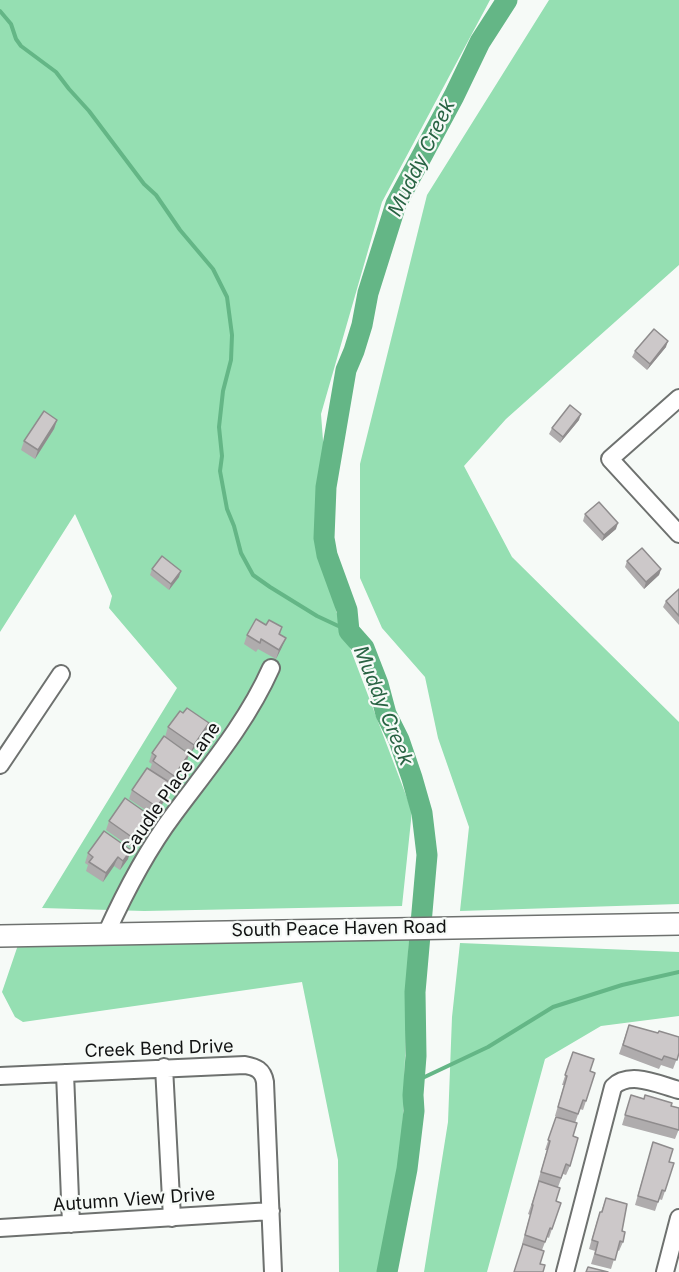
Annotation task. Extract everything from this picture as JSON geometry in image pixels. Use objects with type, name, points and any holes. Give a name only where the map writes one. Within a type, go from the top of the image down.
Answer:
[{"type":"main road","name":"South Peace Haven Road","points":[[0,936],[394,927],[499,928],[679,924]]},
{"type":"street","points":[[679,398],[610,459],[679,534]]},
{"type":"street","name":"Caudle Place Lane","points":[[106,934],[124,895],[173,816],[229,742],[261,690],[271,668]]},
{"type":"street","points":[[0,765],[61,674]]},
{"type":"street","name":"Creek Bend Drive","points":[[0,1076],[164,1067],[245,1065],[257,1068],[261,1071],[265,1082],[273,1272]]},
{"type":"street","points":[[164,1067],[172,1218]]},
{"type":"street","points":[[65,1072],[71,1224]]},
{"type":"street","points":[[565,1272],[613,1087],[619,1082],[633,1078],[679,1090]]},
{"type":"street","name":"Autumn View Drive","points":[[0,1228],[271,1211]]},
{"type":"street","points":[[665,1272],[679,1218]]},
{"type":"green space","points":[[0,0],[490,0],[382,202],[321,414],[336,611],[412,811],[402,906],[144,911],[42,908],[177,688],[109,608],[112,596],[75,514],[0,632]]},
{"type":"green space","points":[[549,0],[679,0],[679,265],[506,419],[464,466],[512,557],[679,722],[679,904],[460,911],[469,827],[438,738],[425,677],[382,628],[360,578],[360,464],[427,195]]},
{"type":"green space","points":[[409,939],[402,1145],[383,1272],[339,1272],[338,1160],[302,982],[23,1022],[15,1017],[2,992],[18,945]]},
{"type":"green space","points":[[460,943],[679,952],[679,1016],[601,1026],[545,1059],[487,1272],[424,1272],[448,1122],[452,1017]]},
{"type":"building","points":[[654,329],[668,341],[650,364],[635,351]]},
{"type":"building","points":[[570,405],[581,414],[563,437],[552,428]]},
{"type":"building","points":[[44,411],[57,420],[38,450],[24,441]]},
{"type":"building","points":[[599,502],[618,523],[604,535],[585,514]]},
{"type":"building","points":[[642,548],[661,569],[646,582],[627,561]]},
{"type":"building","points":[[162,556],[181,571],[171,584],[152,569]]},
{"type":"building","points":[[679,589],[679,616],[666,601]]},
{"type":"building","points":[[256,619],[266,625],[269,620],[282,627],[279,634],[286,638],[279,650],[261,639],[260,643],[247,635]]},
{"type":"building","points":[[187,708],[209,723],[194,745],[168,727],[180,711],[183,713]]},
{"type":"building","points":[[164,736],[189,754],[174,776],[153,761],[156,756],[152,753]]},
{"type":"building","points":[[147,768],[172,784],[157,807],[132,790]]},
{"type":"building","points":[[125,798],[152,817],[136,840],[109,821]]},
{"type":"building","points":[[104,831],[131,850],[123,861],[118,857],[106,873],[89,862],[93,857],[88,853]]},
{"type":"building","points":[[629,1025],[679,1037],[677,1060],[664,1056],[662,1060],[623,1045]]},
{"type":"building","points":[[573,1052],[594,1059],[590,1071],[595,1073],[586,1101],[583,1100],[578,1114],[558,1107]]},
{"type":"building","points":[[631,1095],[644,1099],[645,1095],[672,1103],[671,1106],[679,1108],[679,1130],[625,1115]]},
{"type":"building","points":[[556,1117],[577,1123],[573,1136],[578,1138],[570,1166],[566,1164],[561,1178],[541,1172]]},
{"type":"building","points":[[653,1142],[673,1149],[669,1162],[674,1163],[665,1191],[662,1190],[658,1202],[638,1196]]},
{"type":"building","points":[[539,1181],[560,1188],[556,1201],[561,1203],[545,1242],[525,1235]]},
{"type":"building","points":[[606,1198],[627,1204],[622,1231],[625,1232],[623,1242],[620,1241],[615,1260],[595,1254],[598,1242],[592,1240]]},
{"type":"building","points":[[523,1244],[544,1251],[540,1264],[545,1265],[543,1272],[514,1272]]},
{"type":"building","points":[[588,1267],[608,1272],[586,1272]]},
{"type":"waterway","name":"Muddy Creek","points":[[387,1272],[407,1169],[414,1111],[415,992],[427,855],[422,813],[412,778],[399,740],[386,714],[378,684],[364,648],[349,631],[347,610],[327,555],[324,538],[326,487],[346,370],[362,325],[368,293],[396,204],[480,42],[507,0]]},
{"type":"waterway","points":[[0,11],[11,24],[21,46],[56,72],[213,269],[227,297],[232,335],[231,360],[223,391],[219,427],[222,456],[220,471],[227,509],[241,553],[253,575],[317,616],[349,631]]},
{"type":"waterway","points":[[414,1082],[488,1047],[553,1007],[622,985],[679,972]]}]
